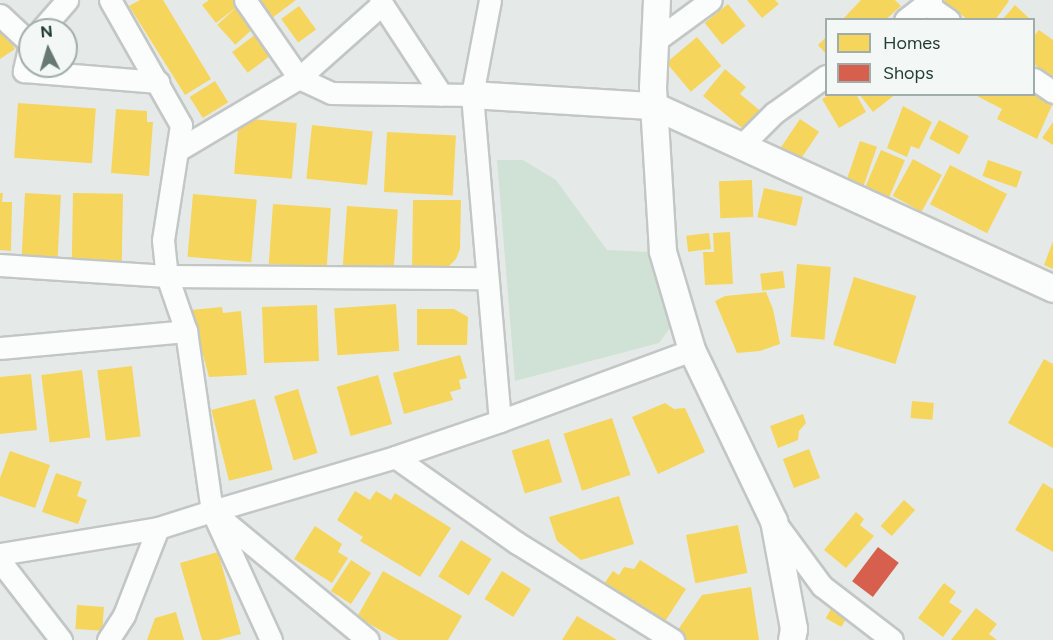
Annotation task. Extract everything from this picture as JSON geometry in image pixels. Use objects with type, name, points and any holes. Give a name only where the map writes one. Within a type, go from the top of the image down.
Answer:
[{"type":"street","points":[[51,18],[67,0]]},
{"type":"street","points":[[110,0],[159,82],[181,125],[163,240],[167,276],[186,331],[212,511],[271,640]]},
{"type":"street","points":[[245,0],[299,78],[331,93],[441,93],[654,106],[929,230],[1053,289]]},
{"type":"street","points":[[490,0],[471,95],[500,422]]},
{"type":"street","points":[[657,0],[654,106],[663,252],[692,350],[774,521],[822,586],[892,640]]},
{"type":"street","points":[[655,41],[711,0]]},
{"type":"street","points":[[178,150],[299,78],[381,2],[441,93]]},
{"type":"street","points":[[908,18],[928,2],[947,18]]},
{"type":"street","points":[[0,15],[18,32]]},
{"type":"street","points":[[78,75],[159,82]]},
{"type":"street","points":[[741,146],[774,113],[825,77]]},
{"type":"street","points":[[1035,80],[1053,93]]},
{"type":"street","points":[[0,265],[167,276],[486,278]]},
{"type":"street","points":[[0,348],[186,331]]},
{"type":"street","points":[[0,554],[158,528],[500,422],[692,350]]},
{"type":"street","points":[[395,456],[517,543],[674,640]]},
{"type":"street","points":[[212,511],[368,640]]},
{"type":"street","points":[[774,521],[794,629],[792,640]]},
{"type":"street","points":[[108,640],[124,615],[158,528]]},
{"type":"street","points":[[0,561],[61,640]]},
{"type":"green space","points":[[497,160],[523,160],[556,180],[607,250],[649,252],[663,290],[670,328],[659,343],[515,381]]},
{"type":"building: Homes","points":[[140,0],[163,0],[211,79],[185,95],[129,6]]},
{"type":"building: Homes","points":[[209,0],[234,0],[238,6],[216,23],[202,5]]},
{"type":"building: Homes","points":[[258,0],[296,0],[268,21],[254,3]]},
{"type":"building: Homes","points":[[747,0],[775,0],[779,4],[762,18]]},
{"type":"building: Homes","points":[[861,0],[895,0],[901,6],[887,18],[844,18]]},
{"type":"building: Homes","points":[[943,0],[1009,1],[996,18],[966,18]]},
{"type":"building: Homes","points":[[728,4],[746,26],[722,45],[705,23]]},
{"type":"building: Homes","points":[[1015,5],[1029,18],[1004,18]]},
{"type":"building: Homes","points":[[238,6],[256,26],[235,45],[217,25]]},
{"type":"building: Homes","points":[[299,6],[316,29],[298,42],[281,19]]},
{"type":"building: Homes","points":[[0,26],[15,49],[0,59]]},
{"type":"building: Homes","points":[[1039,30],[1053,40],[1053,79],[1035,65],[1035,35]]},
{"type":"building: Homes","points":[[256,34],[272,55],[248,73],[232,52]]},
{"type":"building: Homes","points":[[697,37],[721,66],[691,92],[666,63]]},
{"type":"building: Homes","points":[[825,38],[825,53],[818,45]]},
{"type":"building: Homes","points":[[725,69],[746,87],[740,94],[763,113],[747,132],[703,96]]},
{"type":"building: Homes","points":[[215,81],[228,102],[203,118],[190,97]]},
{"type":"building: Homes","points":[[1035,94],[1053,103],[1037,139],[997,119],[1002,109],[977,96],[1035,96]]},
{"type":"building: Homes","points":[[827,96],[857,96],[866,112],[839,128],[822,99]]},
{"type":"building: Homes","points":[[861,96],[893,96],[873,112]]},
{"type":"building: Homes","points":[[18,103],[96,108],[92,163],[14,158]]},
{"type":"building: Homes","points":[[903,106],[932,122],[919,149],[911,146],[907,157],[887,148]]},
{"type":"building: Homes","points":[[116,109],[147,111],[147,122],[153,122],[149,176],[111,173]]},
{"type":"building: Homes","points":[[239,118],[297,123],[292,179],[234,174]]},
{"type":"building: Homes","points":[[800,119],[819,132],[798,163],[779,150]]},
{"type":"building: Homes","points":[[939,120],[969,136],[959,155],[929,139]]},
{"type":"building: Homes","points":[[1053,122],[1053,145],[1042,138]]},
{"type":"building: Homes","points":[[312,125],[373,131],[367,185],[306,179]]},
{"type":"building: Homes","points":[[387,132],[456,136],[453,196],[384,192]]},
{"type":"building: Homes","points":[[860,141],[877,147],[864,186],[847,180]]},
{"type":"building: Homes","points":[[881,150],[905,160],[889,197],[865,187]]},
{"type":"building: Homes","points":[[913,159],[942,175],[922,212],[893,196]]},
{"type":"building: Homes","points":[[988,160],[1022,172],[1017,188],[982,176]]},
{"type":"building: Homes","points":[[950,165],[1007,194],[987,233],[930,204]]},
{"type":"building: Homes","points":[[752,180],[753,217],[720,218],[719,181]]},
{"type":"building: Homes","points":[[764,188],[803,197],[796,226],[757,217]]},
{"type":"building: Homes","points":[[0,193],[3,193],[2,202],[12,202],[11,251],[0,250]]},
{"type":"building: Homes","points":[[25,193],[61,195],[57,261],[22,259]]},
{"type":"building: Homes","points":[[73,193],[123,194],[122,264],[72,263]]},
{"type":"building: Homes","points":[[193,194],[257,200],[251,262],[188,257]]},
{"type":"building: Homes","points":[[413,200],[461,200],[460,249],[456,259],[444,271],[412,270]]},
{"type":"building: Homes","points":[[273,204],[331,208],[327,268],[269,264]]},
{"type":"building: Homes","points":[[347,206],[398,210],[394,269],[343,266]]},
{"type":"building: Homes","points":[[730,232],[733,284],[705,285],[703,252],[714,252],[713,233]]},
{"type":"building: Homes","points":[[709,233],[711,249],[688,252],[686,236]]},
{"type":"building: Homes","points":[[1053,241],[1053,269],[1044,265]]},
{"type":"building: Homes","points":[[797,264],[831,267],[825,340],[791,337]]},
{"type":"building: Homes","points":[[783,271],[785,288],[762,291],[760,274]]},
{"type":"building: Homes","points":[[854,277],[916,296],[895,364],[833,345]]},
{"type":"building: Homes","points":[[766,292],[773,309],[780,344],[760,351],[737,353],[715,301],[725,296]]},
{"type":"building: Homes","points":[[396,304],[399,351],[337,355],[334,308]]},
{"type":"building: Homes","points":[[317,305],[319,361],[264,363],[262,307]]},
{"type":"building: Homes","points":[[222,307],[223,313],[241,311],[247,375],[209,377],[191,310]]},
{"type":"building: Homes","points":[[417,309],[454,309],[468,317],[467,345],[417,345]]},
{"type":"building: Homes","points":[[460,355],[467,378],[459,380],[461,389],[450,392],[453,400],[404,414],[393,373]]},
{"type":"building: Homes","points":[[1044,359],[1053,364],[1053,448],[1008,423]]},
{"type":"building: Homes","points":[[132,366],[141,436],[106,441],[97,370]]},
{"type":"building: Homes","points":[[82,370],[90,437],[50,442],[41,375]]},
{"type":"building: Homes","points":[[31,374],[37,430],[0,434],[0,377]]},
{"type":"building: Homes","points":[[378,375],[392,424],[351,436],[337,387]]},
{"type":"building: Homes","points":[[298,389],[318,453],[294,460],[274,396]]},
{"type":"building: Homes","points":[[255,399],[273,470],[229,481],[211,410]]},
{"type":"building: Homes","points":[[912,401],[934,403],[932,420],[911,418]]},
{"type":"building: Homes","points":[[665,403],[674,409],[685,408],[705,452],[658,474],[632,417]]},
{"type":"building: Homes","points":[[803,414],[806,423],[799,431],[798,440],[778,448],[770,426]]},
{"type":"building: Homes","points":[[612,418],[631,475],[582,491],[563,434]]},
{"type":"building: Homes","points":[[549,439],[562,482],[525,493],[512,450]]},
{"type":"building: Homes","points":[[809,449],[820,478],[794,488],[783,459]]},
{"type":"building: Homes","points":[[10,451],[50,465],[35,508],[0,496],[0,478]]},
{"type":"building: Homes","points":[[56,473],[82,482],[77,496],[87,500],[78,524],[42,512]]},
{"type":"building: Homes","points":[[1043,483],[1053,489],[1053,552],[1015,530]]},
{"type":"building: Homes","points":[[355,491],[370,500],[376,491],[391,500],[395,493],[451,528],[420,577],[360,541],[363,537],[337,520]]},
{"type":"building: Homes","points":[[619,496],[634,544],[581,560],[557,541],[549,517]]},
{"type":"building: Homes","points":[[904,500],[915,510],[892,536],[881,526]]},
{"type":"building: Homes","points":[[856,512],[864,519],[860,525],[874,536],[846,568],[824,550]]},
{"type":"building: Homes","points":[[738,525],[747,573],[695,583],[686,535]]},
{"type":"building: Homes","points":[[315,526],[342,544],[338,552],[348,558],[332,583],[294,559]]},
{"type":"building: Homes","points":[[461,540],[492,559],[469,596],[438,576]]},
{"type":"building: Homes","points":[[218,552],[241,634],[218,640],[202,640],[180,563]]},
{"type":"building: Homes","points":[[351,560],[371,573],[351,604],[331,591]]},
{"type":"building: Homes","points":[[640,560],[686,589],[662,626],[601,588],[613,571],[619,575],[624,567],[634,569]]},
{"type":"building: Homes","points":[[383,571],[462,616],[448,640],[398,640],[357,617]]},
{"type":"building: Homes","points":[[502,571],[531,589],[513,617],[485,599]]},
{"type":"building: Homes","points":[[944,583],[956,592],[949,602],[962,611],[943,637],[918,618]]},
{"type":"building: Homes","points":[[751,587],[759,640],[685,640],[675,634],[702,595]]},
{"type":"building: Homes","points":[[77,605],[104,607],[102,631],[75,629]]},
{"type":"building: Homes","points":[[832,607],[848,616],[841,627],[826,618]]},
{"type":"building: Homes","points":[[976,608],[997,624],[989,634],[997,640],[951,640]]},
{"type":"building: Homes","points":[[176,612],[184,640],[147,640],[155,618]]},
{"type":"building: Homes","points":[[577,616],[617,640],[562,640]]},
{"type":"building: Shops","points":[[878,547],[899,563],[873,597],[852,581]]}]
